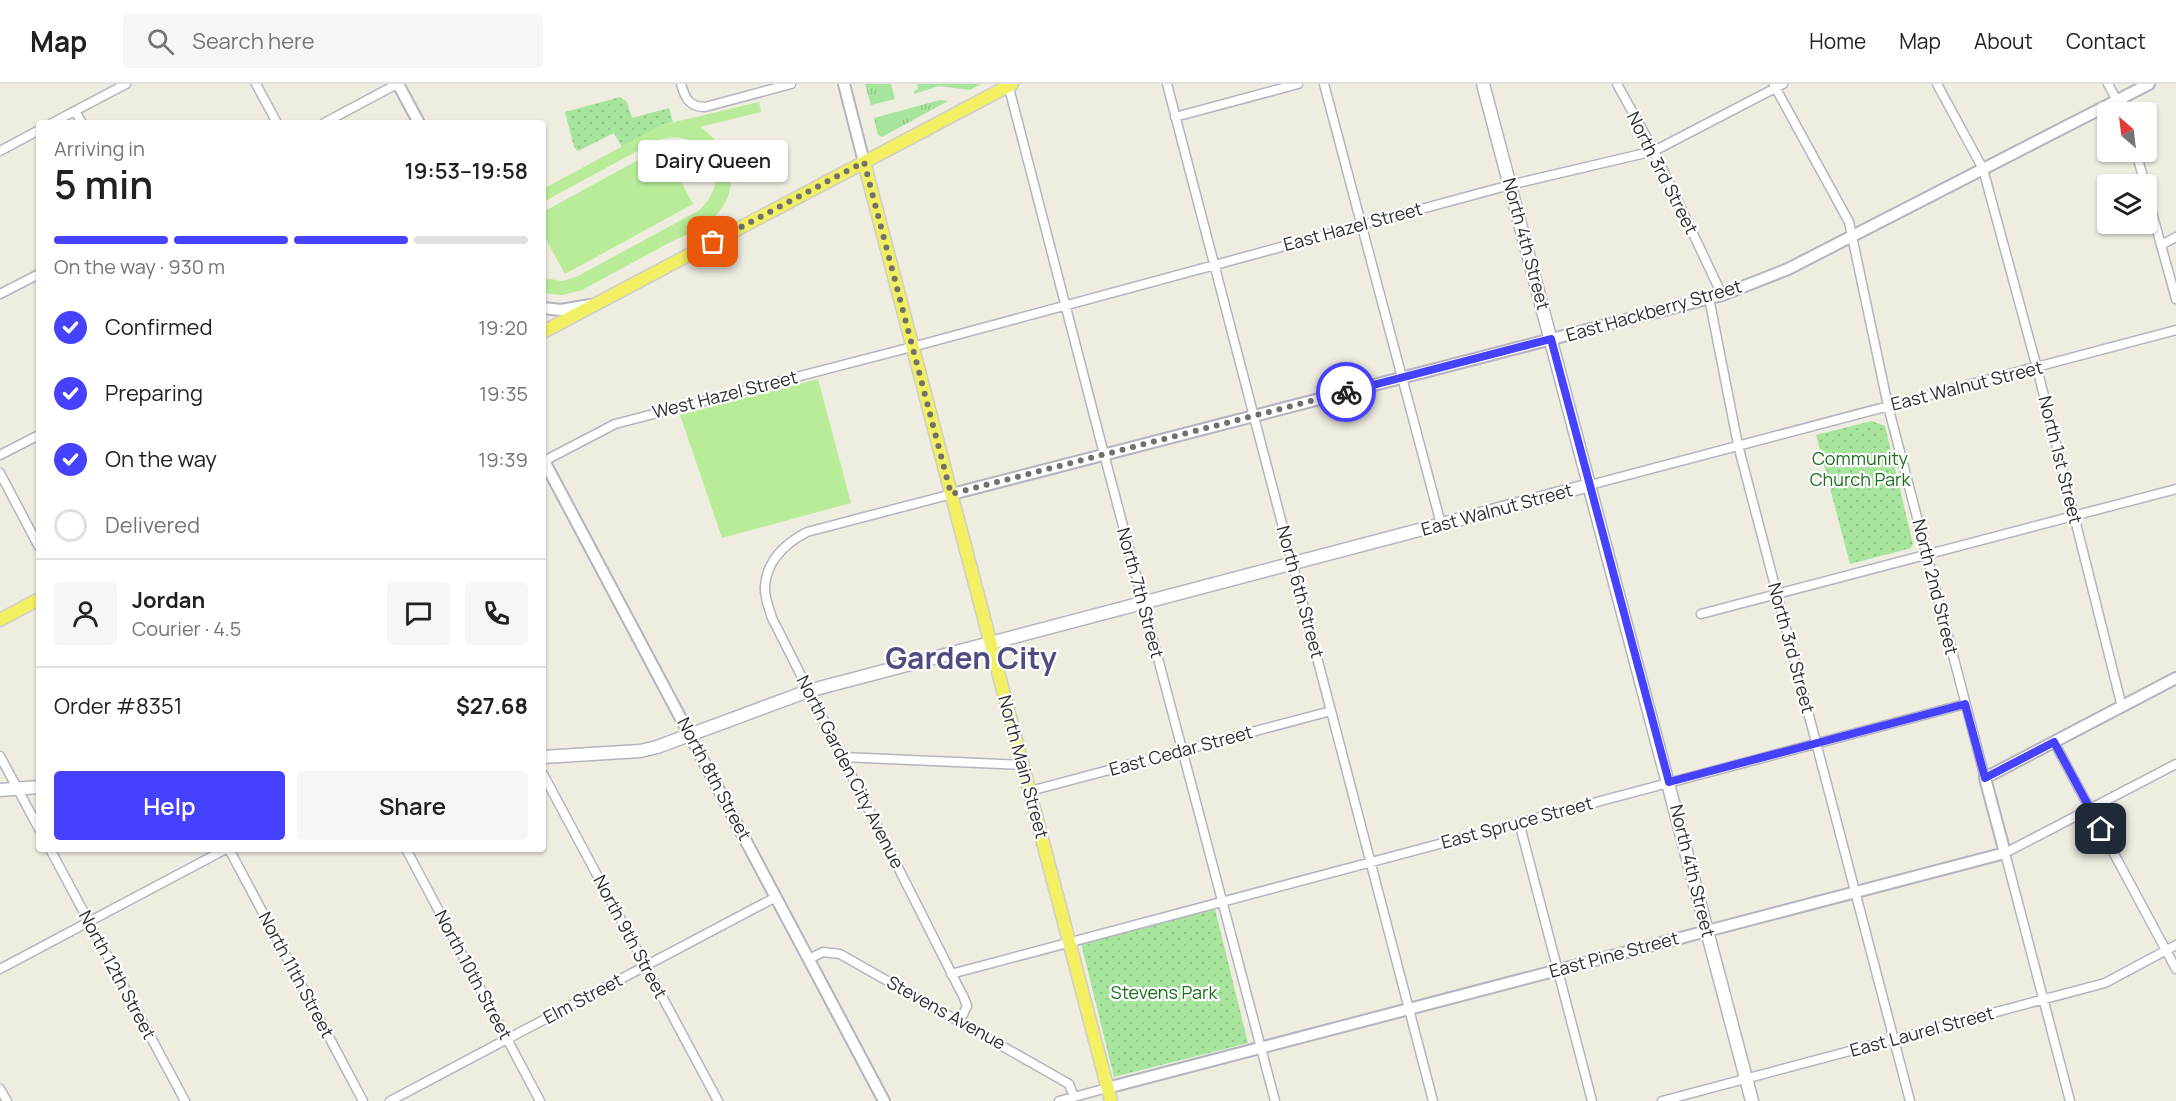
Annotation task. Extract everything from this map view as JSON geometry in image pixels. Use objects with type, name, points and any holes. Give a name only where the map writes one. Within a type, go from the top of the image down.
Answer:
[{"type":"main road","name":"North 4th Street","points":[[1483,84],[1752,1101]]},
{"type":"main road","points":[[546,330],[1010,85]]},
{"type":"main road","name":"North Main Street","points":[[864,162],[1111,1101]]},
{"type":"main road","name":"East Walnut Street","points":[[546,757],[640,751],[691,736],[808,691],[1590,485]]},
{"type":"main road","points":[[0,620],[36,602]]},
{"type":"main road","points":[[0,790],[36,787]]},
{"type":"street","points":[[58,120],[126,84]]},
{"type":"street","points":[[256,84],[275,120]]},
{"type":"street","points":[[330,120],[398,84],[417,120]]},
{"type":"street","points":[[681,84],[691,104],[705,107],[791,84]]},
{"type":"street","name":"North Main Street","points":[[844,84],[864,162]]},
{"type":"street","name":"North 6th Street","points":[[1167,84],[1433,1101]]},
{"type":"street","points":[[1175,117],[1298,84]]},
{"type":"street","points":[[1324,84],[1441,525]]},
{"type":"street","name":"North 3rd Street","points":[[1617,84],[1654,151],[1722,295]]},
{"type":"street","name":"North 1st Street","points":[[1937,84],[1983,169],[2037,368],[2122,707]]},
{"type":"street","points":[[2108,84],[2119,100]]},
{"type":"street","name":"East Hackberry Street","points":[[951,494],[1722,295],[1788,269],[2150,84]]},
{"type":"street","name":"North 7th Street","points":[[1010,85],[1065,305],[1275,1101]]},
{"type":"street","name":"East Hazel Street","points":[[912,347],[1510,185],[1654,151],[1777,85]]},
{"type":"street","name":"North 2nd Street","points":[[1777,85],[1849,222],[1888,406],[2070,1101]]},
{"type":"street","points":[[75,111],[80,120]]},
{"type":"street","points":[[0,151],[36,132]]},
{"type":"street","points":[[2157,230],[2176,299]]},
{"type":"street","points":[[2161,245],[2176,237]]},
{"type":"street","points":[[0,294],[36,276]]},
{"type":"street","name":"North 3rd Street","points":[[1709,298],[1738,445],[1910,1101]]},
{"type":"street","points":[[546,309],[561,310],[597,304]]},
{"type":"street","name":"East Walnut Street","points":[[1590,485],[2176,330]]},
{"type":"street","name":"West Hazel Street","points":[[546,459],[615,424],[912,347]]},
{"type":"street","points":[[0,455],[36,437]]},
{"type":"street","name":"North 8th Street","points":[[546,464],[884,1101]]},
{"type":"street","points":[[0,473],[36,541]]},
{"type":"street","points":[[1701,614],[2176,489]]},
{"type":"street","name":"North Garden City Avenue","points":[[951,494],[807,532],[793,539],[780,550],[773,562],[765,586],[766,601],[772,618],[966,1002],[966,1010],[960,1021]]},
{"type":"street","points":[[1985,778],[2176,678]]},
{"type":"street","name":"East Spruce Street","points":[[951,974],[1965,704]]},
{"type":"street","name":"East Cedar Street","points":[[1030,791],[1331,711]]},
{"type":"street","points":[[2054,742],[2176,969]]},
{"type":"street","points":[[0,756],[36,823]]},
{"type":"street","points":[[843,757],[1023,765]]},
{"type":"street","name":"East Pine Street","points":[[1107,1088],[2005,853],[2176,764]]},
{"type":"street","name":"North 9th Street","points":[[546,780],[718,1101]]},
{"type":"street","points":[[1519,822],[1592,1101]]},
{"type":"street","name":"North 12th Street","points":[[52,852],[185,1101]]},
{"type":"street","points":[[0,969],[221,852]]},
{"type":"street","name":"North 11th Street","points":[[229,852],[363,1101]]},
{"type":"street","name":"North 10th Street","points":[[408,852],[540,1101]]},
{"type":"street","name":"Elm Street","points":[[390,1101],[776,897]]},
{"type":"street","name":"East Laurel Street","points":[[1662,1101],[2105,983],[2176,945]]},
{"type":"street","name":"Stevens Avenue","points":[[808,959],[823,952],[840,954],[1070,1084],[1074,1097]]},
{"type":"street","points":[[1059,1101],[1107,1088]]},
{"type":"street","points":[[0,1089],[7,1101]]},
{"type":"green space","points":[[865,84],[891,84],[895,99],[871,105]]},
{"type":"green space","points":[[917,84],[981,84],[970,90],[939,86],[914,94],[914,91],[918,89]]},
{"type":"green space","points":[[620,97],[627,102],[632,118],[669,108],[673,122],[662,125],[622,147],[614,133],[578,151],[574,147],[565,112]]},
{"type":"green space","points":[[940,100],[948,101],[882,137],[878,135],[874,118]]},
{"type":"green space","points":[[759,102],[761,112],[700,127],[720,147],[727,159],[730,171],[731,184],[728,197],[711,220],[582,290],[562,295],[546,293],[546,278],[562,281],[576,277],[698,211],[710,197],[715,183],[714,169],[709,156],[699,146],[686,139],[671,138],[654,142],[546,200],[546,187],[662,125]]},
{"type":"green space","points":[[662,147],[693,204],[565,274],[546,239],[546,210]]},
{"type":"green space","points":[[818,379],[851,503],[722,538],[680,415]]},
{"type":"green space","name":"Community Church Park","points":[[1872,421],[1885,426],[1913,544],[1911,548],[1850,564],[1816,435]]},
{"type":"green space","name":"Stevens Park","points":[[1215,909],[1248,1043],[1114,1077],[1081,943]]},
{"type":"way so far","points":[[713,242],[864,162],[951,494],[1346,392]]},
{"type":"place","name":"Dairy Queen","points":[[713,242]]},
{"type":"district","name":"Garden City","points":[[971,659]]},
{"type":"route","points":[[1346,392],[1551,339],[1669,782],[1965,704],[1985,778],[2054,742],[2101,829]]}]
